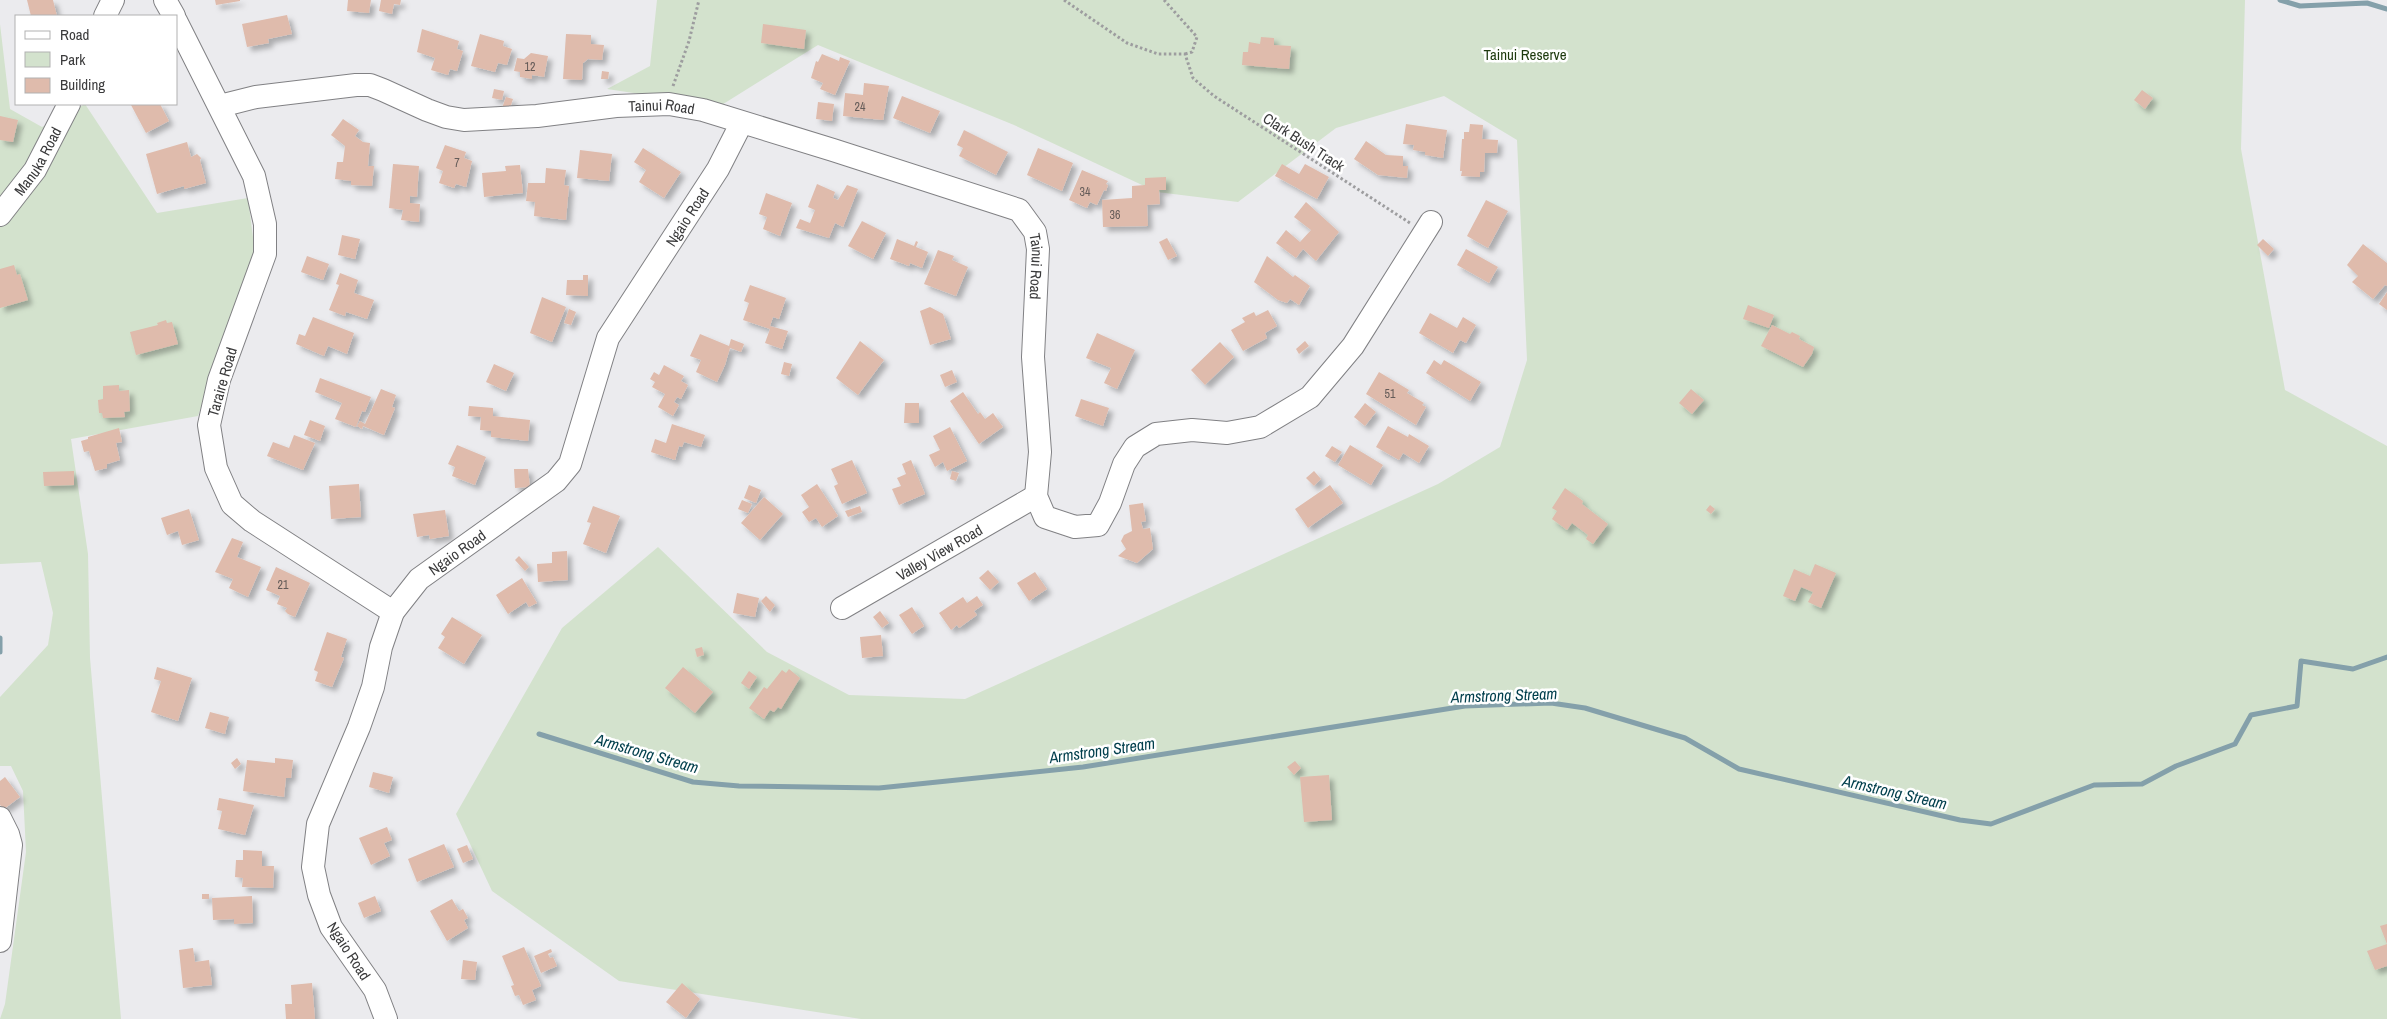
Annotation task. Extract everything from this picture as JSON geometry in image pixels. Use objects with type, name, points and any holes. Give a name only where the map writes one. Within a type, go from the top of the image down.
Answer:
[{"type":"street","points":[[106,15],[113,0]]},
{"type":"street","points":[[165,0],[173,15]]},
{"type":"street","points":[[178,25],[220,106]]},
{"type":"street","name":"Tainui Road","points":[[220,106],[256,97],[356,85],[383,90],[427,110],[446,117],[464,120],[537,116],[616,106],[669,104],[703,110],[741,124],[833,150],[1019,210],[1036,232],[1038,249],[1033,357],[1040,452],[1036,496]]},
{"type":"street","name":"Manuka Road","points":[[0,215],[35,170],[68,105]]},
{"type":"street","name":"Taraire Road","points":[[220,106],[254,176],[265,224],[265,254],[219,380],[209,425],[216,468],[232,504],[252,521],[393,612]]},
{"type":"street","name":"Ngaio Road","points":[[386,1019],[375,990],[331,927],[319,895],[313,867],[318,824],[359,727],[373,687],[381,647],[393,612],[419,579],[556,480],[570,464],[608,338],[718,169],[741,124]]},
{"type":"street","points":[[1036,496],[1045,517],[1075,527],[1098,525],[1110,503],[1124,464],[1135,447],[1149,438],[1156,434],[1174,431],[1226,434],[1260,427],[1310,397],[1353,346],[1431,222]]},
{"type":"street","name":"Valley View Road","points":[[842,608],[1036,496]]},
{"type":"street","points":[[0,818],[11,845],[0,941]]},
{"type":"path","points":[[669,104],[689,42],[699,0]]},
{"type":"path","points":[[1064,0],[1126,43],[1158,54],[1185,54],[1192,52],[1197,37],[1164,0]]},
{"type":"path","name":"Clark Bush Track","points":[[1185,54],[1193,78],[1214,96],[1412,224],[1431,222]]},
{"type":"green space","name":"Tainui Reserve","points":[[657,0],[2245,0],[2241,149],[2285,390],[2387,446],[2387,1019],[861,1019],[619,981],[492,891],[456,814],[562,628],[658,547],[767,652],[849,695],[965,699],[1438,484],[1500,447],[1527,360],[1517,140],[1444,96],[1336,128],[1238,202],[1157,192],[1014,125],[818,45],[720,106],[607,89],[650,66]]},
{"type":"green space","points":[[0,24],[10,109],[42,127],[86,105],[157,213],[248,198],[255,253],[198,416],[71,439],[88,554],[90,658],[121,1019],[0,1019],[5,1004],[26,852],[23,791],[11,766],[0,766],[0,697],[48,645],[53,613],[41,562],[0,564]]},
{"type":"building","points":[[27,0],[53,0],[57,15],[31,15]]},
{"type":"building","points":[[215,0],[240,0],[240,1],[216,5]]},
{"type":"building","points":[[348,0],[371,0],[369,13],[347,11]]},
{"type":"building","points":[[381,0],[401,0],[400,5],[394,4],[392,14],[379,11]]},
{"type":"building","points":[[287,15],[292,34],[268,39],[269,43],[247,47],[242,24]]},
{"type":"building","points":[[763,24],[806,30],[804,49],[761,43]]},
{"type":"building","points":[[422,29],[459,41],[457,49],[463,51],[457,71],[450,69],[448,75],[431,70],[435,58],[417,52]]},
{"type":"building","points":[[480,34],[504,41],[503,46],[512,49],[507,65],[498,63],[495,72],[471,66]]},
{"type":"building","points":[[566,34],[591,35],[591,44],[604,45],[602,60],[588,59],[583,63],[582,80],[563,79]]},
{"type":"building","points":[[1261,37],[1274,38],[1274,45],[1291,46],[1289,69],[1242,65],[1243,52],[1248,52],[1249,42],[1260,44]]},
{"type":"building","points":[[531,53],[548,56],[544,77],[532,75],[532,79],[520,77],[520,72],[514,71],[517,58],[524,59]]},
{"type":"building","points":[[822,54],[839,61],[840,57],[850,61],[835,95],[820,89],[823,83],[811,78],[816,61],[818,62]]},
{"type":"building","points":[[602,71],[609,72],[608,79],[601,79]]},
{"type":"building","points":[[864,83],[889,86],[883,120],[843,116],[845,93],[863,95]]},
{"type":"building","points":[[494,89],[504,91],[502,100],[492,98]]},
{"type":"building","points":[[2142,90],[2153,98],[2145,109],[2134,100]]},
{"type":"building","points":[[902,96],[940,111],[930,133],[893,118]]},
{"type":"building","points":[[506,97],[513,99],[509,111],[502,108]]},
{"type":"building","points":[[818,102],[834,104],[832,121],[816,119]]},
{"type":"building","points":[[131,105],[161,105],[169,121],[146,133]]},
{"type":"building","points":[[0,116],[18,120],[13,142],[0,140]]},
{"type":"building","points":[[343,119],[359,130],[355,136],[363,142],[370,143],[368,166],[374,166],[372,186],[351,185],[351,181],[335,179],[337,162],[343,162],[345,146],[331,135]]},
{"type":"building","points":[[1406,124],[1447,130],[1443,158],[1425,155],[1425,152],[1413,150],[1414,145],[1403,144]]},
{"type":"building","points":[[1470,124],[1483,125],[1482,139],[1498,140],[1497,153],[1485,153],[1484,172],[1480,172],[1480,177],[1461,176],[1462,171],[1460,171],[1462,139],[1464,139],[1464,132],[1469,132]]},
{"type":"building","points":[[964,130],[1008,152],[996,175],[959,156],[963,148],[957,145]]},
{"type":"building","points":[[1366,141],[1386,155],[1403,156],[1403,166],[1408,166],[1407,178],[1378,175],[1354,159]]},
{"type":"building","points":[[187,142],[191,157],[197,154],[201,158],[206,183],[184,189],[184,186],[157,194],[146,154]]},
{"type":"building","points":[[445,145],[466,152],[464,158],[472,161],[466,187],[456,184],[454,188],[439,183],[443,171],[436,168]]},
{"type":"building","points":[[643,148],[681,172],[664,198],[639,182],[646,170],[634,162]]},
{"type":"building","points":[[1038,148],[1073,163],[1062,191],[1027,175]]},
{"type":"building","points":[[580,150],[612,154],[609,181],[577,178]]},
{"type":"building","points":[[393,164],[419,166],[417,197],[410,196],[410,203],[420,204],[419,222],[401,220],[403,210],[389,208]]},
{"type":"building","points":[[1282,164],[1299,174],[1305,164],[1329,177],[1317,199],[1275,176]]},
{"type":"building","points":[[520,165],[523,193],[484,197],[482,173],[506,171],[505,166]]},
{"type":"building","points":[[546,168],[566,170],[564,185],[569,186],[566,220],[534,216],[535,202],[526,201],[528,183],[545,183]]},
{"type":"building","points":[[1082,170],[1108,181],[1106,191],[1104,190],[1097,205],[1090,202],[1087,208],[1069,200]]},
{"type":"building","points":[[1166,177],[1166,190],[1159,190],[1160,204],[1147,205],[1148,226],[1103,227],[1102,200],[1132,198],[1132,186],[1145,185],[1145,178]]},
{"type":"building","points":[[817,184],[835,192],[833,198],[838,200],[847,185],[858,189],[843,227],[835,223],[829,238],[796,228],[800,219],[810,223],[815,210],[808,207]]},
{"type":"building","points":[[766,193],[792,203],[780,236],[763,229],[767,217],[759,214]]},
{"type":"building","points":[[1486,200],[1508,211],[1488,248],[1467,236]]},
{"type":"building","points":[[1306,202],[1339,232],[1316,261],[1303,249],[1296,258],[1276,243],[1286,230],[1300,242],[1311,230],[1294,217]]},
{"type":"building","points":[[862,221],[886,233],[873,259],[848,246]]},
{"type":"building","points":[[342,235],[360,239],[355,259],[338,255]]},
{"type":"building","points":[[1167,238],[1177,256],[1168,260],[1159,242]]},
{"type":"building","points":[[897,239],[914,246],[916,241],[918,242],[916,247],[928,252],[922,268],[910,263],[909,266],[890,259]]},
{"type":"building","points":[[2263,239],[2274,249],[2268,256],[2257,245]]},
{"type":"building","points":[[2363,244],[2387,263],[2387,286],[2385,285],[2373,299],[2352,282],[2358,276],[2347,265]]},
{"type":"building","points":[[1466,249],[1498,267],[1489,283],[1457,265]]},
{"type":"building","points":[[938,250],[954,256],[952,260],[968,267],[956,296],[924,284]]},
{"type":"building","points":[[307,256],[329,264],[323,280],[301,272]]},
{"type":"building","points":[[1267,256],[1293,277],[1295,275],[1310,286],[1299,305],[1290,299],[1287,303],[1278,300],[1254,282]]},
{"type":"building","points":[[14,265],[17,275],[20,274],[28,300],[0,308],[0,269]]},
{"type":"building","points":[[340,273],[358,280],[354,293],[374,300],[367,319],[346,312],[345,316],[329,310],[339,285],[336,284]]},
{"type":"building","points":[[583,275],[588,275],[588,296],[566,295],[567,280],[583,280]]},
{"type":"building","points":[[750,285],[786,298],[779,319],[773,317],[770,326],[788,331],[782,349],[765,343],[770,329],[743,320],[749,303],[744,301]]},
{"type":"building","points":[[2387,292],[2387,310],[2379,304]]},
{"type":"building","points":[[542,297],[566,307],[552,342],[530,333]]},
{"type":"building","points":[[1748,305],[1774,315],[1769,328],[1743,319]]},
{"type":"building","points":[[930,307],[943,314],[951,339],[930,345],[920,311]]},
{"type":"building","points":[[569,309],[576,312],[571,325],[564,323]]},
{"type":"building","points":[[1268,310],[1277,326],[1265,333],[1267,338],[1243,351],[1231,330],[1245,322],[1242,318],[1254,312],[1256,316]]},
{"type":"building","points":[[1430,313],[1457,328],[1463,317],[1476,325],[1466,343],[1460,340],[1453,353],[1419,333]]},
{"type":"building","points":[[313,317],[354,333],[347,354],[328,346],[324,356],[296,344],[299,334],[305,336]]},
{"type":"building","points":[[166,320],[167,323],[172,322],[178,344],[136,355],[130,332],[158,325],[157,323]]},
{"type":"building","points":[[1772,325],[1790,334],[1792,332],[1800,336],[1799,339],[1814,347],[1812,354],[1803,367],[1761,346]]},
{"type":"building","points":[[1097,333],[1135,350],[1117,389],[1104,383],[1111,368],[1086,358]]},
{"type":"building","points":[[700,334],[729,346],[731,339],[744,344],[741,352],[730,348],[717,382],[696,372],[701,360],[690,356]]},
{"type":"building","points":[[860,341],[884,360],[858,395],[836,378]]},
{"type":"building","points":[[1305,341],[1309,346],[1299,354],[1296,349]]},
{"type":"building","points":[[1220,342],[1234,357],[1205,385],[1191,370]]},
{"type":"building","points":[[1434,360],[1441,365],[1444,360],[1481,382],[1470,401],[1426,373]]},
{"type":"building","points":[[784,362],[792,364],[789,376],[781,374]]},
{"type":"building","points":[[494,364],[514,373],[506,391],[486,382]]},
{"type":"building","points":[[664,365],[684,376],[681,381],[688,385],[681,399],[677,397],[674,402],[679,405],[673,416],[658,407],[665,394],[652,387],[655,382],[650,379],[654,372],[659,375]]},
{"type":"building","points":[[952,370],[957,382],[945,387],[940,375]]},
{"type":"building","points":[[1379,372],[1409,390],[1407,393],[1424,403],[1422,405],[1426,407],[1416,425],[1366,394]]},
{"type":"building","points":[[320,378],[371,397],[365,412],[362,411],[356,427],[335,419],[342,403],[315,392]]},
{"type":"building","points":[[119,385],[119,391],[129,390],[130,411],[124,412],[125,417],[103,418],[102,413],[99,413],[98,400],[103,399],[103,386]]},
{"type":"building","points":[[381,389],[396,395],[392,407],[395,408],[384,435],[363,426],[362,429],[357,426],[360,421],[365,424]]},
{"type":"building","points":[[1691,389],[1704,400],[1692,414],[1679,403]]},
{"type":"building","points":[[963,392],[978,414],[980,412],[985,419],[993,413],[1003,427],[979,444],[950,401]]},
{"type":"building","points":[[1081,399],[1109,408],[1103,426],[1075,416]]},
{"type":"building","points":[[905,403],[919,403],[919,423],[904,423]]},
{"type":"building","points":[[1365,403],[1376,412],[1365,426],[1354,417]]},
{"type":"building","points":[[469,406],[493,408],[493,416],[530,420],[528,441],[491,437],[491,431],[480,430],[481,417],[468,416]]},
{"type":"building","points":[[310,420],[325,426],[320,441],[304,435]]},
{"type":"building","points":[[672,424],[705,435],[701,447],[684,442],[682,447],[679,446],[675,460],[651,452],[655,439],[666,443]]},
{"type":"building","points":[[1388,426],[1408,437],[1409,434],[1429,446],[1419,463],[1403,453],[1399,460],[1376,447]]},
{"type":"building","points":[[950,427],[967,461],[947,471],[943,462],[935,467],[929,455],[940,450],[933,436]]},
{"type":"building","points":[[119,428],[122,442],[116,443],[120,460],[107,464],[107,468],[95,471],[89,451],[84,452],[81,441],[88,439],[88,437]]},
{"type":"building","points":[[294,435],[315,443],[303,470],[267,456],[273,442],[289,448]]},
{"type":"building","points":[[457,445],[486,457],[475,485],[452,476],[455,467],[448,464]]},
{"type":"building","points":[[1350,445],[1383,465],[1371,485],[1338,465]]},
{"type":"building","points":[[1332,446],[1342,452],[1335,462],[1325,456]]},
{"type":"building","points":[[852,460],[867,493],[842,504],[834,486],[838,484],[831,469]]},
{"type":"building","points":[[911,460],[925,494],[899,505],[892,489],[901,486],[897,478],[906,474],[902,464]]},
{"type":"building","points":[[514,469],[528,469],[530,487],[515,488]]},
{"type":"building","points":[[74,471],[74,485],[44,486],[43,472]]},
{"type":"building","points":[[952,471],[959,473],[956,481],[950,479]]},
{"type":"building","points":[[1314,471],[1321,479],[1314,486],[1306,478]]},
{"type":"building","points":[[359,484],[361,517],[331,519],[329,486]]},
{"type":"building","points":[[817,484],[838,516],[822,527],[816,518],[809,522],[802,512],[809,507],[801,495]]},
{"type":"building","points":[[749,485],[761,490],[756,503],[744,498]]},
{"type":"building","points":[[1330,485],[1343,503],[1308,528],[1295,509]]},
{"type":"building","points":[[1565,488],[1583,501],[1582,504],[1608,524],[1593,544],[1586,539],[1588,535],[1572,523],[1567,530],[1552,519],[1557,511],[1552,508]]},
{"type":"building","points":[[764,497],[783,514],[760,540],[741,523]]},
{"type":"building","points":[[742,500],[752,504],[748,513],[738,509]]},
{"type":"building","points":[[1143,503],[1146,521],[1141,522],[1143,529],[1150,528],[1153,549],[1137,563],[1118,556],[1126,549],[1121,541],[1124,535],[1132,531],[1129,505]]},
{"type":"building","points":[[1710,505],[1715,509],[1711,514],[1706,510]]},
{"type":"building","points":[[593,506],[620,516],[606,553],[583,544],[591,523],[587,522]]},
{"type":"building","points":[[860,506],[862,512],[848,517],[845,511]]},
{"type":"building","points":[[189,509],[199,540],[182,545],[178,531],[167,535],[161,518]]},
{"type":"building","points":[[445,510],[449,536],[430,539],[429,535],[417,537],[413,514]]},
{"type":"building","points":[[232,538],[243,542],[237,557],[261,567],[248,597],[229,588],[233,579],[215,572]]},
{"type":"building","points":[[567,551],[568,580],[538,582],[537,564],[552,563],[552,552]]},
{"type":"building","points":[[519,556],[529,567],[525,571],[515,560]]},
{"type":"building","points":[[1815,564],[1836,573],[1821,608],[1808,602],[1813,592],[1801,587],[1795,601],[1783,596],[1794,569],[1810,576]]},
{"type":"building","points":[[276,567],[310,583],[295,617],[285,611],[287,608],[277,604],[280,596],[266,590]]},
{"type":"building","points":[[988,570],[999,582],[990,590],[979,578]]},
{"type":"building","points":[[1035,572],[1047,589],[1029,601],[1017,583]]},
{"type":"building","points":[[522,578],[537,603],[529,607],[526,602],[508,614],[496,595]]},
{"type":"building","points":[[737,593],[759,598],[755,617],[733,613]]},
{"type":"building","points":[[766,596],[775,605],[770,612],[761,601]]},
{"type":"building","points":[[977,596],[983,605],[974,611],[977,615],[959,628],[957,625],[951,630],[939,613],[963,597],[967,603]]},
{"type":"building","points":[[912,607],[924,626],[912,634],[899,615]]},
{"type":"building","points":[[880,611],[889,623],[882,628],[873,617]]},
{"type":"building","points":[[452,617],[482,635],[464,664],[438,648],[445,637],[441,634]]},
{"type":"building","points":[[327,632],[347,639],[341,657],[344,658],[332,687],[315,681],[318,672],[314,670]]},
{"type":"building","points":[[881,635],[883,656],[862,658],[860,637]]},
{"type":"building","points":[[702,647],[704,655],[697,657],[695,649]]},
{"type":"building","points":[[157,667],[192,678],[178,721],[151,712],[161,681],[154,679]]},
{"type":"building","points":[[683,667],[713,692],[695,713],[665,688]]},
{"type":"building","points":[[789,669],[800,678],[781,709],[778,707],[774,712],[770,710],[764,719],[749,708],[764,687],[767,689],[782,670],[786,673]]},
{"type":"building","points":[[749,671],[757,677],[749,689],[741,683]]},
{"type":"building","points":[[210,712],[229,717],[225,734],[205,728]]},
{"type":"building","points":[[237,758],[241,764],[235,769],[231,763]]},
{"type":"building","points":[[275,758],[293,760],[291,778],[286,778],[284,797],[243,791],[247,760],[275,763]]},
{"type":"building","points":[[1295,761],[1301,768],[1294,775],[1287,767]]},
{"type":"building","points":[[373,772],[393,777],[389,793],[369,787]]},
{"type":"building","points":[[1329,775],[1332,820],[1304,822],[1300,777]]},
{"type":"building","points":[[5,777],[20,797],[4,809],[0,805],[0,781]]},
{"type":"building","points":[[219,798],[254,805],[245,835],[218,829],[222,811],[217,810]]},
{"type":"building","points":[[387,827],[392,840],[384,843],[390,856],[371,865],[359,838]]},
{"type":"building","points":[[444,844],[454,867],[417,882],[408,859]]},
{"type":"building","points":[[467,845],[473,859],[463,863],[457,849]]},
{"type":"building","points":[[243,850],[262,851],[262,866],[274,866],[273,888],[242,887],[243,878],[235,877],[236,860],[243,860]]},
{"type":"building","points":[[202,894],[209,894],[209,899],[202,899]]},
{"type":"building","points":[[252,896],[253,923],[234,924],[234,919],[213,920],[212,898]]},
{"type":"building","points":[[375,896],[381,911],[364,918],[358,903]]},
{"type":"building","points":[[452,899],[459,911],[463,909],[468,918],[464,920],[468,928],[447,941],[430,911]]},
{"type":"building","points":[[2387,924],[2387,944],[2380,926]]},
{"type":"building","points":[[2387,944],[2387,966],[2375,970],[2367,951]]},
{"type":"building","points":[[524,947],[541,986],[532,990],[536,1000],[523,1005],[519,995],[515,996],[511,986],[514,985],[502,956]]},
{"type":"building","points":[[193,948],[195,962],[209,960],[212,985],[183,988],[179,950]]},
{"type":"building","points":[[551,949],[552,952],[548,954],[550,958],[553,957],[557,966],[541,973],[534,956]]},
{"type":"building","points":[[463,960],[477,962],[475,980],[461,979]]},
{"type":"building","points":[[312,983],[315,1019],[286,1019],[285,1004],[292,1004],[291,985]]},
{"type":"building","points":[[682,983],[700,999],[686,1018],[666,1002]]},
{"type":"waterway","points":[[2280,0],[2300,6],[2367,3],[2387,9]]},
{"type":"waterway","points":[[0,638],[0,652]]},
{"type":"waterway","name":"Armstrong Stream","points":[[539,734],[693,782],[739,786],[879,788],[1083,767],[1465,706],[1551,703],[1585,708],[1685,738],[1739,769],[1960,820],[1991,824],[2094,785],[2142,784],[2176,766],[2235,744],[2251,715],[2297,706],[2301,661],[2353,669],[2387,657]]}]
